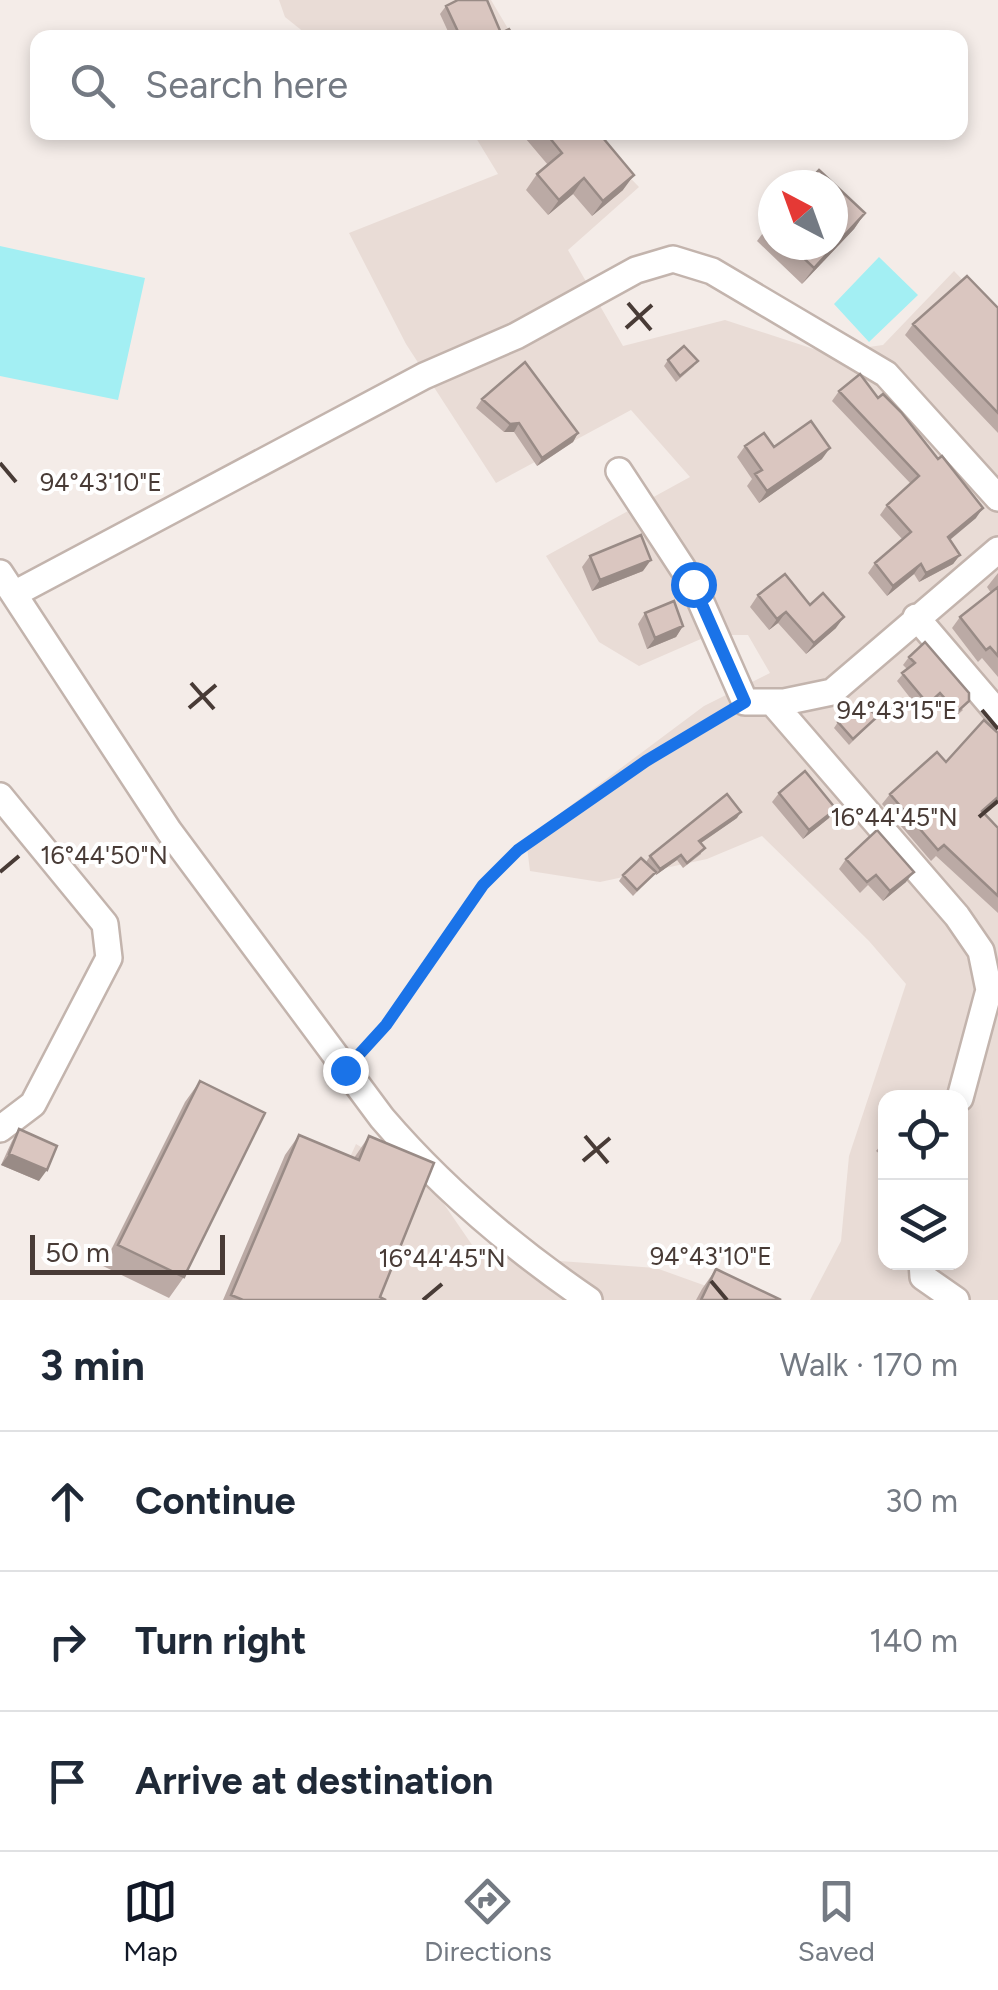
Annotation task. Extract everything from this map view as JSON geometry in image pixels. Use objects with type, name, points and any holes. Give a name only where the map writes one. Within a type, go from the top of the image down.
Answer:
[{"type":"street","points":[[588,1300],[529,1258],[413,1154],[345,1070],[169,831],[7,583],[424,376],[516,336],[636,270],[673,259],[712,271],[886,374],[998,498]]},
{"type":"street","points":[[619,470],[693,584],[745,702],[772,702],[832,692],[998,550]]},
{"type":"street","points":[[916,617],[998,713]]},
{"type":"street","points":[[772,702],[957,916],[981,951],[989,990],[962,1090]]},
{"type":"street","points":[[0,796],[105,924],[109,958],[33,1104],[0,1129]]},
{"type":"street","points":[[923,1270],[923,1277],[956,1300]]},
{"type":"path","points":[[345,1070],[386,1025],[483,885],[518,850],[646,761],[745,702]]},
{"type":"shaded area","points":[[279,0],[491,0],[509,30],[301,30],[285,17]]},
{"type":"shaded area","points":[[477,140],[594,140],[639,187],[568,250],[623,346],[725,320],[826,353],[883,345],[954,271],[998,317],[998,1300],[810,1300],[841,1241],[849,1156],[906,984],[869,941],[762,836],[707,859],[600,882],[530,871],[526,839],[704,706],[770,673],[748,635],[710,635],[639,666],[599,642],[546,556],[690,477],[631,410],[496,483],[406,344],[349,233],[498,174]]},
{"type":"shaded area","points":[[356,1144],[435,1191],[479,1255],[656,1268],[745,1300],[285,1300]]},
{"type":"water","points":[[0,246],[145,278],[118,400],[0,376]]},
{"type":"water","points":[[879,257],[918,295],[869,342],[834,304]]},
{"type":"building","points":[[458,0],[487,0],[500,30],[457,30],[446,6]]},
{"type":"building","points":[[551,140],[605,140],[634,175],[603,201],[584,178],[559,200],[537,174],[562,153]]},
{"type":"building","points":[[848,197],[865,213],[848,231]]},
{"type":"building","points":[[806,260],[821,260],[814,268]]},
{"type":"building","points":[[967,276],[998,308],[998,413],[913,324]]},
{"type":"building","points":[[684,346],[698,361],[680,376],[668,360]]},
{"type":"building","points":[[525,362],[578,433],[542,458],[519,423],[510,424],[482,399]]},
{"type":"building","points":[[860,374],[878,398],[883,394],[901,412],[938,459],[942,456],[983,508],[948,537],[960,555],[926,573],[921,564],[893,586],[875,563],[911,532],[887,505],[919,476],[839,391]]},
{"type":"building","points":[[811,421],[830,448],[767,491],[755,474],[762,470],[745,446],[764,433],[774,447]]},
{"type":"building","points":[[641,535],[651,560],[600,580],[590,556]]},
{"type":"building","points":[[785,574],[810,605],[823,593],[844,617],[814,643],[786,612],[777,619],[758,595]]},
{"type":"building","points":[[998,587],[998,656],[990,647],[986,650],[960,617]]},
{"type":"building","points":[[674,601],[683,626],[655,638],[645,613]]},
{"type":"building","points":[[925,642],[969,693],[969,701],[957,712],[940,693],[928,704],[902,673],[915,663],[909,657]]},
{"type":"building","points":[[861,700],[877,717],[853,739],[838,722]]},
{"type":"building","points":[[984,720],[998,733],[998,797],[982,811],[998,828],[998,896],[944,845],[938,850],[890,794],[937,752],[946,762]]},
{"type":"building","points":[[805,771],[836,809],[809,830],[779,793]]},
{"type":"building","points":[[727,794],[741,812],[699,841],[705,848],[687,863],[681,855],[660,869],[650,856]]},
{"type":"building","points":[[877,830],[914,872],[890,891],[876,875],[867,882],[846,859]]},
{"type":"building","points":[[641,858],[656,872],[637,890],[623,875]]},
{"type":"building","points":[[200,1081],[265,1113],[184,1277],[118,1245]]},
{"type":"building","points":[[19,1129],[57,1146],[47,1170],[9,1154]]},
{"type":"building","points":[[299,1135],[359,1160],[369,1136],[434,1163],[380,1297],[386,1300],[243,1300],[231,1295]]},
{"type":"building","points":[[716,1269],[781,1300],[701,1300]]},
{"type":"route","points":[[345,1070],[386,1025],[398,1002],[483,885],[518,850],[646,761],[745,702],[693,584]]}]
